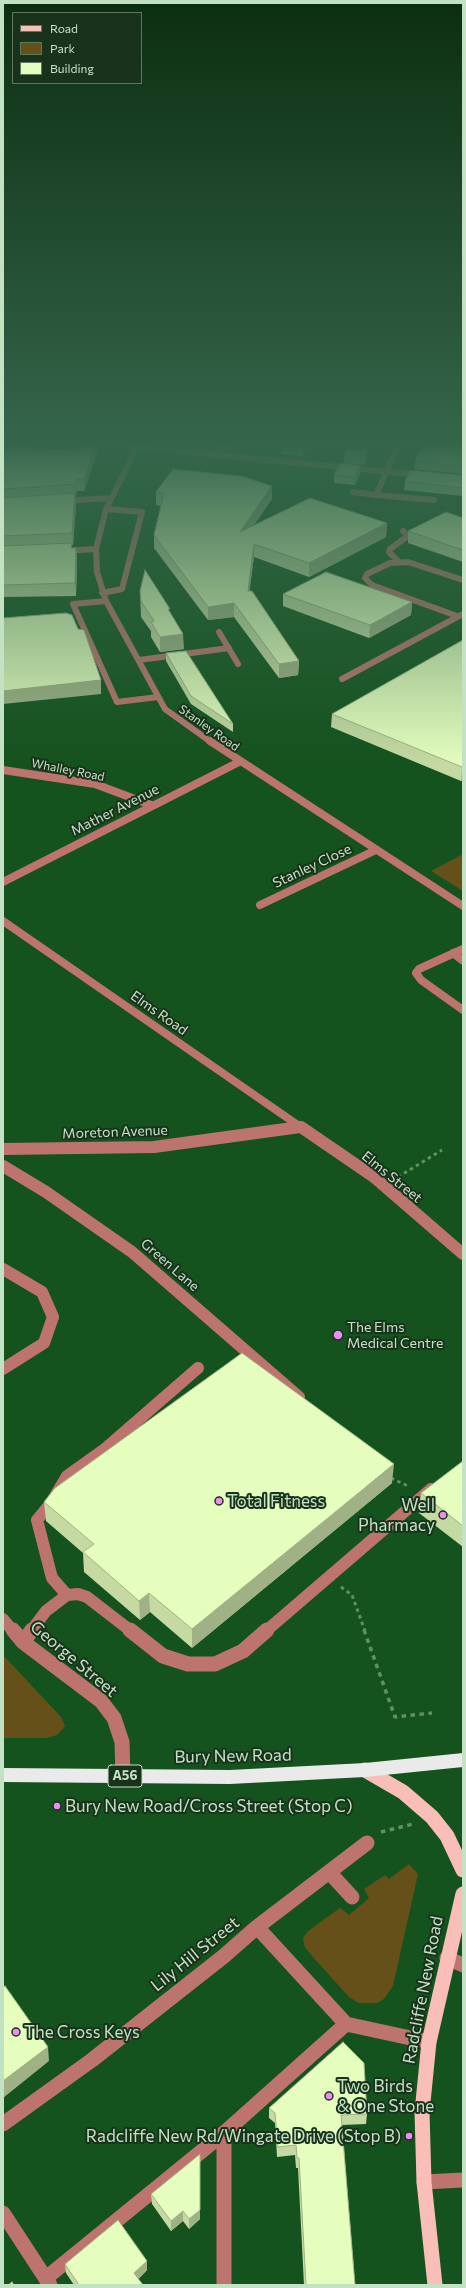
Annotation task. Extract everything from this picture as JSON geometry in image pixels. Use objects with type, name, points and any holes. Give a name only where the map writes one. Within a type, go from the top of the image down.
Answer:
[{"type":"highway","name":"Bury New Road","points":[[3,1775],[230,1777],[365,1770],[463,1760]]},
{"type":"main road","points":[[365,1770],[403,1792],[432,1817],[447,1836],[463,1870]]},
{"type":"main road","name":"Radcliffe New Road","points":[[435,2285],[424,2182],[422,2112],[429,2042],[447,1958],[463,1894]]},
{"type":"street","name":"Stanley Road","points":[[96,553],[97,572],[102,593],[158,697],[170,714],[239,762],[463,906]]},
{"type":"street","points":[[102,593],[122,589],[131,553]]},
{"type":"street","points":[[390,553],[399,562]]},
{"type":"street","points":[[460,615],[372,585],[365,578],[382,566],[399,562],[408,562],[463,580]]},
{"type":"street","points":[[106,601],[73,604],[117,702],[158,697]]},
{"type":"street","points":[[342,679],[460,615]]},
{"type":"street","points":[[219,632],[238,664]]},
{"type":"street","points":[[139,660],[229,648]]},
{"type":"street","name":"Mather Avenue","points":[[3,882],[151,805],[239,762]]},
{"type":"street","name":"Whalley Road","points":[[3,770],[95,784],[151,805]]},
{"type":"street","name":"Stanley Close","points":[[260,905],[376,850]]},
{"type":"street","name":"Elms Road","points":[[3,921],[300,1127]]},
{"type":"street","points":[[463,949],[419,969],[416,973],[421,980],[463,1010]]},
{"type":"street","points":[[453,954],[463,961]]},
{"type":"street","name":"Moreton Avenue","points":[[3,1149],[154,1147],[300,1127]]},
{"type":"street","name":"Elms Street","points":[[300,1127],[384,1186],[463,1254]]},
{"type":"street","name":"Green Lane","points":[[3,1166],[46,1192],[132,1252],[305,1402]]},
{"type":"street","points":[[3,1269],[42,1292],[53,1317],[44,1343],[3,1369]]},
{"type":"street","points":[[67,1595],[52,1578],[37,1520],[51,1503],[67,1476],[106,1448],[198,1368]]},
{"type":"street","points":[[23,1642],[46,1611],[67,1595],[78,1594],[87,1597],[162,1656],[188,1664],[215,1664],[243,1651],[330,1574],[440,1482]]},
{"type":"street","name":"George Street","points":[[3,1618],[23,1642],[87,1689],[101,1701],[114,1718],[122,1742],[123,1776]]},
{"type":"street","points":[[257,1928],[367,1843]]},
{"type":"street","points":[[329,1872],[352,1897]]},
{"type":"street","name":"Lily Hill Street","points":[[3,2124],[92,2060],[224,1956],[257,1928],[346,2024]]},
{"type":"street","points":[[447,1958],[463,1965]]},
{"type":"street","points":[[3,2213],[48,2281],[224,2133],[346,2024],[429,2042]]},
{"type":"street","points":[[224,2133],[224,2285]]},
{"type":"street","points":[[424,2182],[463,2180]]},
{"type":"path","points":[[384,1186],[442,1150]]},
{"type":"path","points":[[390,1477],[412,1488],[423,1496]]},
{"type":"path","points":[[330,1574],[335,1581],[352,1595],[395,1717],[432,1713]]},
{"type":"path","points":[[367,1843],[380,1832],[415,1824]]},
{"type":"green space","points":[[463,854],[463,891],[431,871]]},
{"type":"green space","points":[[3,1655],[61,1717],[65,1726],[57,1735],[46,1738],[3,1738]]},
{"type":"green space","points":[[409,1864],[418,1874],[393,1986],[384,1999],[377,2003],[359,2003],[349,1997],[305,1948],[303,1938],[308,1931],[340,1908],[349,1915],[369,1898],[364,1889],[385,1875],[389,1879]]},
{"type":"building","points":[[3,553],[76,553],[75,583],[3,585]]},
{"type":"building","points":[[167,553],[253,553],[248,591],[252,591],[299,661],[279,664],[234,603],[208,607]]},
{"type":"building","points":[[279,553],[329,553],[309,563]]},
{"type":"building","points":[[145,570],[170,609],[168,609],[183,634],[160,637],[151,622],[154,621],[141,601],[140,591]]},
{"type":"building","points":[[326,572],[412,602],[370,625],[283,594]]},
{"type":"building","points":[[66,613],[72,615],[78,629],[84,630],[101,680],[3,691],[3,618]]},
{"type":"building","points":[[463,640],[463,767],[332,714]]},
{"type":"building","points":[[186,651],[233,724],[191,696],[166,653]]},
{"type":"building","name":"Total Fitness","points":[[242,1353],[394,1464],[192,1629],[149,1593],[139,1601],[83,1552],[94,1544],[44,1502],[55,1488]]},
{"type":"building","points":[[463,1461],[463,1526],[421,1493]]},
{"type":"building","name":"The Cross Keys","points":[[5,1986],[48,2047],[3,2081],[3,1987]]},
{"type":"building","points":[[343,2042],[364,2063],[367,2114],[341,2115],[355,2285],[306,2285],[299,2158],[297,2158],[296,2145],[278,2147],[275,2113],[269,2108]]},
{"type":"building","points":[[200,2154],[200,2210],[189,2219],[183,2211],[171,2221],[151,2194]]},
{"type":"building","points":[[118,2220],[147,2261],[134,2273],[143,2285],[79,2285],[65,2264]]},
{"type":"place","name":"The Elms Medical Centre","points":[[338,1335]]},
{"type":"place","name":"Total Fitness","points":[[219,1501]]},
{"type":"place","name":"Well Pharmacy","points":[[443,1515]]},
{"type":"place","name":"Bury New Road/Cross Street (Stop C)","points":[[57,1806]]},
{"type":"place","name":"The Cross Keys","points":[[16,2032]]},
{"type":"place","name":"Two Birds & One Stone","points":[[329,2096]]},
{"type":"place","name":"Radcliffe New Rd/Wingate Drive (Stop B)","points":[[409,2136]]}]
